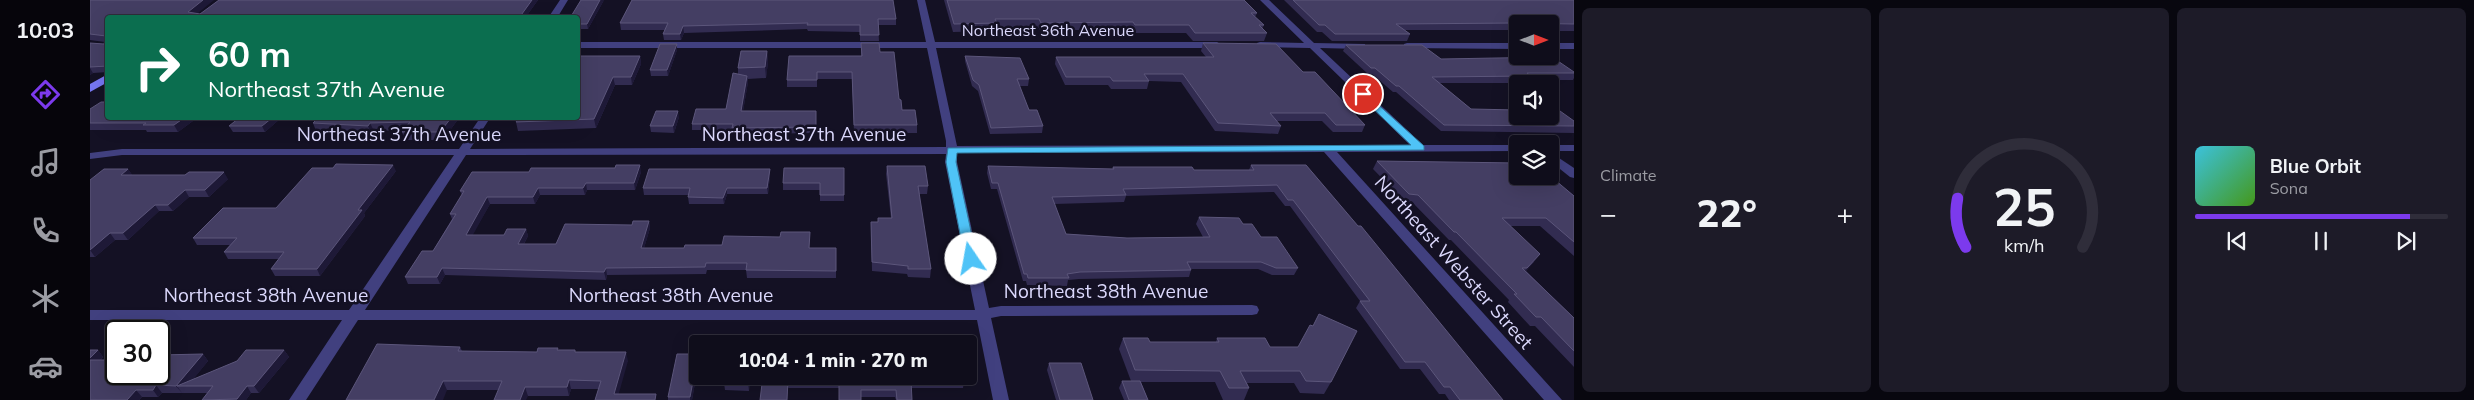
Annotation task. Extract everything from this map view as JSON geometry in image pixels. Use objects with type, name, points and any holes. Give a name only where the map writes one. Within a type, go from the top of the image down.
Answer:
[{"type":"street","points":[[554,15],[564,0]]},
{"type":"street","points":[[922,0],[952,141],[951,162],[1001,400]]},
{"type":"street","points":[[1264,0],[1420,148]]},
{"type":"street","name":"Northeast 36th Avenue","points":[[580,45],[1228,46]]},
{"type":"street","points":[[1248,46],[1374,46]]},
{"type":"street","points":[[1393,46],[1509,46]]},
{"type":"street","points":[[1559,46],[1574,46]]},
{"type":"street","points":[[90,89],[105,79]]},
{"type":"street","points":[[296,400],[484,120]]},
{"type":"street","name":"Northeast Webster Street","points":[[1327,148],[1554,400]]},
{"type":"street","name":"Northeast 37th Avenue","points":[[90,156],[122,152],[1509,148]]},
{"type":"street","points":[[1559,148],[1574,148]]},
{"type":"street","points":[[1559,162],[1574,174]]},
{"type":"street","name":"Northeast 38th Avenue","points":[[90,315],[983,315],[1001,311],[1252,310]]},
{"type":"building","points":[[90,0],[203,0],[188,12],[200,14],[219,0],[532,0],[521,15],[105,15],[105,36],[90,34]]},
{"type":"building","points":[[581,0],[600,0],[587,24],[580,24],[580,15],[572,15]]},
{"type":"building","points":[[632,0],[893,0],[896,19],[878,19],[879,35],[860,35],[860,25],[807,25],[808,23],[683,26],[680,34],[663,34],[668,23],[620,23]]},
{"type":"building","points":[[947,0],[1244,0],[1257,13],[1251,13],[1264,25],[1259,25],[1267,33],[1195,33],[1189,25],[1135,25],[1133,22],[1041,23],[1039,19],[995,19],[997,23],[954,24]]},
{"type":"building","points":[[1293,0],[1574,0],[1574,24],[1559,24],[1559,15],[1509,15],[1509,23],[1396,24],[1410,34],[1335,34],[1325,25],[1319,25]]},
{"type":"building","points":[[105,40],[105,66],[90,67],[90,43],[104,44]]},
{"type":"building","points":[[861,43],[879,43],[880,52],[894,52],[902,110],[915,110],[917,125],[854,125],[852,72],[817,72],[817,80],[787,80],[789,56],[862,56]]},
{"type":"building","points":[[1203,43],[1276,44],[1303,72],[1315,72],[1365,125],[1336,125],[1325,113],[1270,113],[1281,126],[1218,123],[1183,74],[1144,74],[1149,81],[1113,81],[1110,77],[1066,77],[1056,57],[1214,57]]},
{"type":"building","points":[[660,44],[677,44],[667,70],[650,70]]},
{"type":"building","points":[[1346,45],[1422,45],[1441,59],[1509,58],[1509,65],[1559,65],[1559,62],[1574,73],[1432,77],[1471,109],[1509,110],[1509,125],[1559,125],[1560,111],[1574,121],[1574,126],[1444,125],[1399,86],[1396,86],[1375,68],[1371,68]]},
{"type":"building","points":[[741,51],[767,51],[765,67],[738,68]]},
{"type":"building","points":[[580,56],[640,56],[631,77],[613,77],[594,119],[580,120]]},
{"type":"building","points":[[965,56],[1020,58],[1029,79],[1017,79],[1029,110],[1037,110],[1043,126],[991,128],[979,85],[973,80]]},
{"type":"building","points":[[733,73],[747,76],[741,111],[816,111],[816,127],[732,128],[733,124],[692,124],[696,109],[726,109]]},
{"type":"building","points":[[101,102],[105,102],[105,120],[181,120],[174,125],[90,123],[90,109]]},
{"type":"building","points":[[656,111],[678,111],[673,126],[650,126]]},
{"type":"building","points":[[236,120],[270,120],[262,126],[229,126]]},
{"type":"building","points":[[316,120],[449,120],[440,132],[402,132],[410,122],[370,123],[368,126],[313,123]]},
{"type":"building","points":[[518,120],[568,120],[516,122]]},
{"type":"building","points":[[1377,161],[1509,163],[1509,185],[1559,185],[1559,183],[1574,196],[1574,242],[1546,218],[1502,218],[1540,254],[1527,268],[1522,268],[1574,318],[1574,351],[1541,317],[1536,317],[1514,294],[1517,294],[1418,195],[1409,194]]},
{"type":"building","points":[[336,164],[393,165],[358,210],[362,210],[317,269],[271,269],[284,252],[224,252],[237,238],[193,238],[223,208],[276,208],[312,168],[333,168]]},
{"type":"building","points":[[616,165],[640,165],[634,183],[586,183],[583,188],[538,188],[533,197],[487,197],[466,235],[504,235],[507,229],[526,229],[518,244],[556,244],[565,224],[632,225],[633,221],[649,221],[641,248],[684,248],[685,245],[722,245],[724,236],[780,237],[781,232],[810,232],[809,248],[836,248],[836,271],[746,270],[747,263],[706,263],[705,267],[606,268],[604,272],[442,268],[437,277],[405,277],[422,251],[433,251],[456,214],[450,214],[464,191],[460,191],[472,172],[529,172],[531,168],[615,168]]},
{"type":"building","points":[[1251,165],[1306,165],[1358,226],[1361,226],[1503,400],[1460,400],[1450,387],[1444,387],[1425,362],[1405,362],[1360,301],[1370,301],[1293,200],[1288,200],[1277,185],[1123,189],[1126,195],[1052,197],[1066,234],[1127,238],[1210,237],[1199,217],[1239,218],[1243,224],[1252,224],[1261,237],[1277,237],[1298,268],[1276,268],[1261,262],[1187,262],[1191,270],[1080,272],[1067,274],[1069,278],[1028,278],[1027,274],[1024,274],[998,183],[992,183],[988,166],[1114,169],[1113,167],[1192,167],[1194,170],[1254,170]]},
{"type":"building","points":[[887,166],[925,166],[928,186],[918,186],[931,269],[908,269],[908,266],[872,262],[871,222],[878,222],[878,218],[892,218]]},
{"type":"building","points":[[784,168],[844,168],[844,195],[820,195],[820,183],[783,183]]},
{"type":"building","points":[[104,169],[128,169],[121,175],[185,175],[189,172],[224,172],[205,190],[185,190],[168,205],[155,205],[123,233],[110,233],[90,250],[90,180]]},
{"type":"building","points":[[649,169],[770,169],[767,188],[727,188],[723,198],[688,197],[690,188],[643,188]]},
{"type":"building","points":[[1319,314],[1357,331],[1331,382],[1306,381],[1300,371],[1240,371],[1249,388],[1229,388],[1220,371],[1135,370],[1123,338],[1148,338],[1150,342],[1219,342],[1217,338],[1265,338],[1270,347],[1298,347],[1310,325],[1313,326]]},
{"type":"building","points":[[377,344],[460,347],[458,351],[537,352],[538,348],[558,348],[557,350],[575,350],[575,352],[626,352],[614,394],[656,394],[655,400],[595,400],[601,381],[569,380],[567,387],[525,387],[520,400],[494,400],[502,381],[443,381],[434,400],[346,400]]},
{"type":"building","points":[[90,350],[98,350],[90,358]]},
{"type":"building","points":[[246,350],[284,350],[254,386],[247,386],[237,399],[202,400],[213,386],[177,386],[237,361]]},
{"type":"building","points":[[203,354],[176,386],[156,385],[170,385],[170,355]]},
{"type":"building","points":[[677,354],[689,354],[689,385],[692,385],[690,397],[668,397]]},
{"type":"building","points":[[90,360],[105,360],[105,385],[156,385],[153,390],[136,390],[127,400],[90,400]]},
{"type":"building","points":[[1049,363],[1081,363],[1093,400],[1060,400]]},
{"type":"building","points":[[1122,381],[1140,381],[1148,400],[1129,400]]},
{"type":"building","points":[[762,385],[788,385],[787,400],[760,400]]},
{"type":"building","points":[[839,385],[911,385],[912,400],[897,400],[896,390],[861,390],[861,400],[839,400]]},
{"type":"route","points":[[971,259],[951,162],[952,150],[1420,148],[1363,94]]}]
